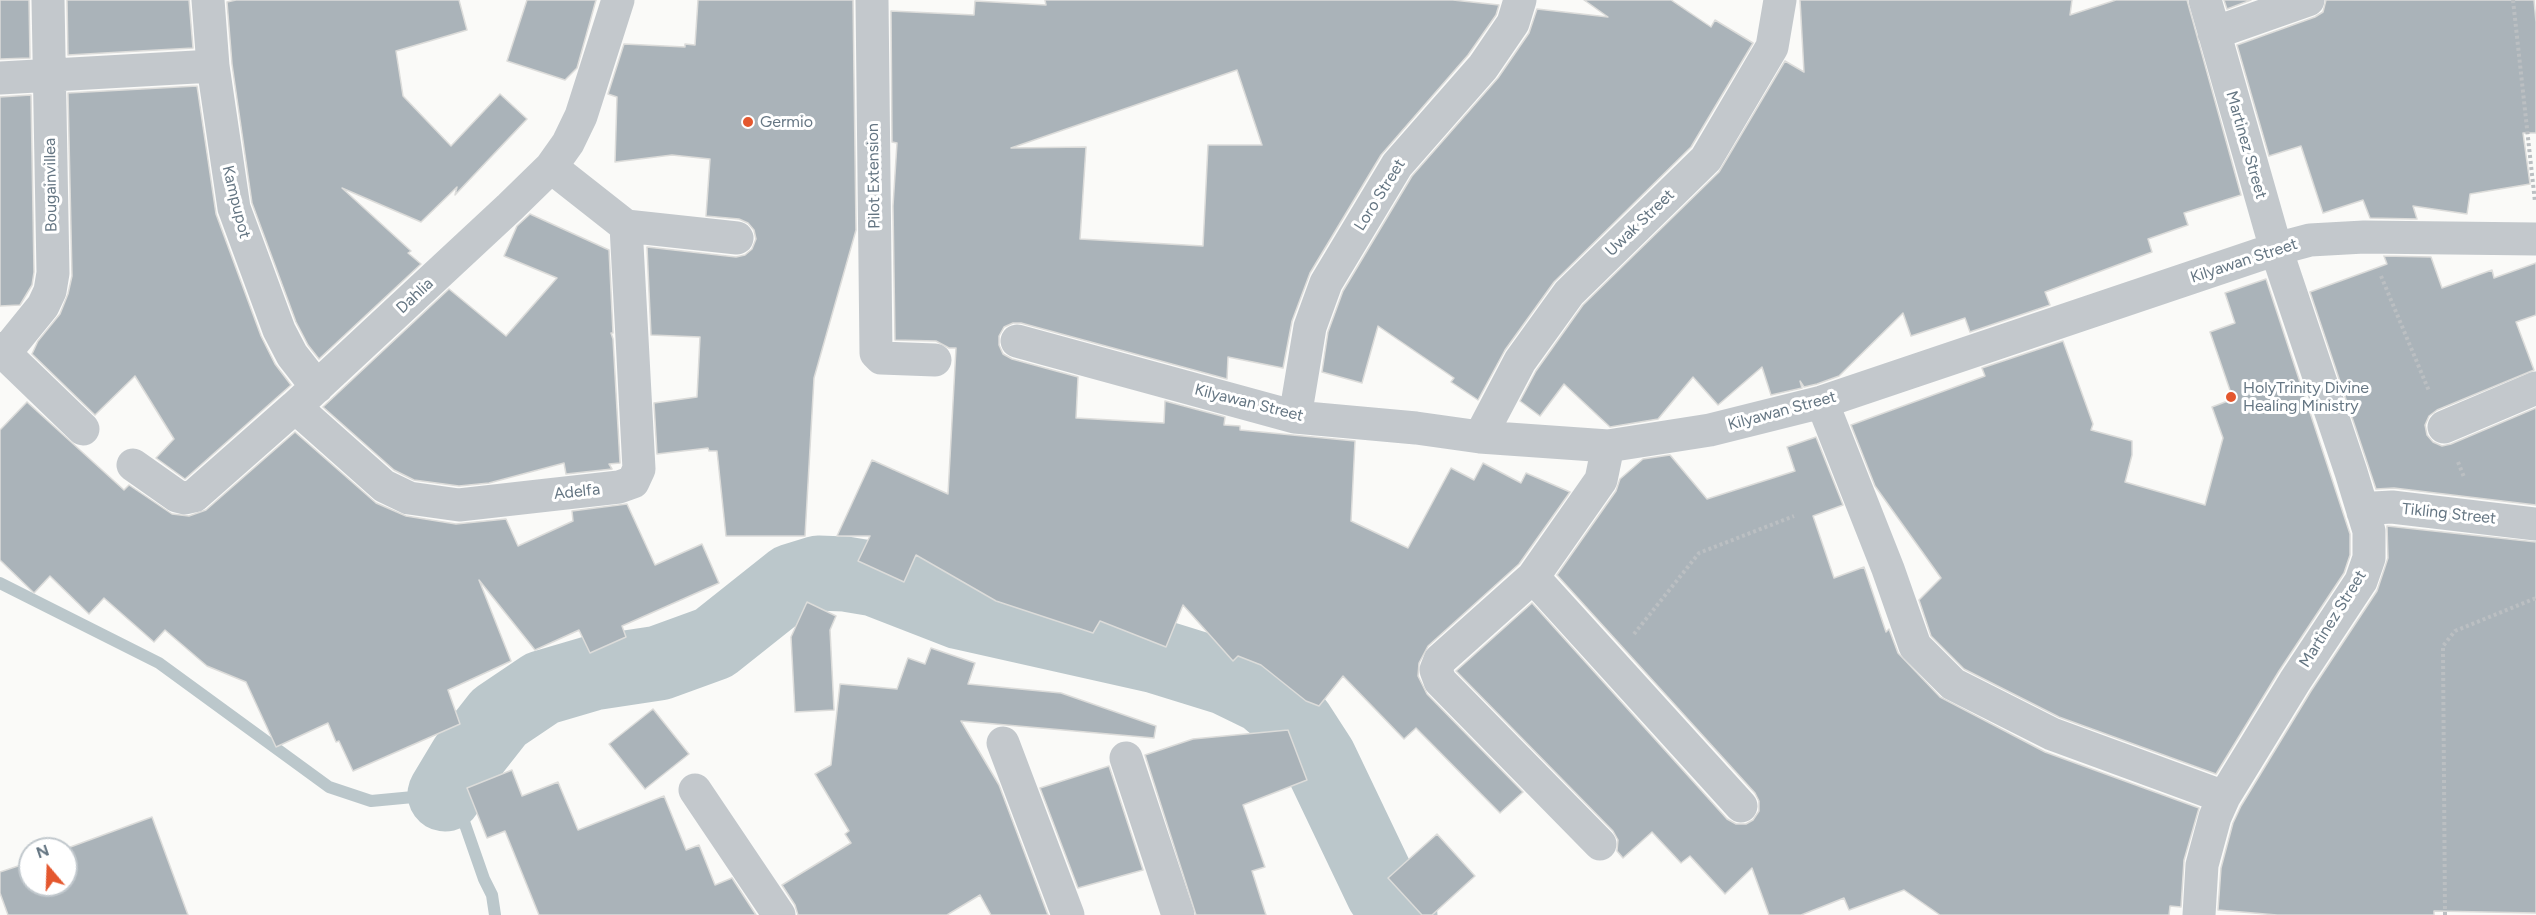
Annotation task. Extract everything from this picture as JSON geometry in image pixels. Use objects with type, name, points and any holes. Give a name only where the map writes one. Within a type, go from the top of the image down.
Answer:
[{"type":"street","name":"Bougainvillea","points":[[2,352],[43,306],[50,291],[53,273],[48,0]]},
{"type":"street","name":"Kampupot","points":[[208,0],[213,66],[229,183],[243,235],[279,330],[292,355],[306,397]]},
{"type":"street","name":"Dahlia","points":[[133,465],[177,496],[185,498],[194,496],[306,397],[551,167],[568,143],[581,116],[618,0]]},
{"type":"street","name":"Pilot Extension","points":[[873,0],[876,353],[881,358],[935,360]]},
{"type":"street","name":"Loro Street","points":[[1295,417],[1310,327],[1326,283],[1397,165],[1483,67],[1513,23],[1520,0]]},
{"type":"street","name":"Uwak Street","points":[[1479,437],[1520,362],[1569,293],[1706,159],[1772,47],[1780,0]]},
{"type":"street","name":"Martinez Street","points":[[2199,915],[2202,865],[2215,817],[2224,797],[2295,681],[2361,580],[2369,558],[2369,531],[2276,249],[2205,0]]},
{"type":"street","points":[[2214,33],[2308,0]]},
{"type":"street","points":[[0,78],[213,66]]},
{"type":"street","points":[[551,167],[626,226],[737,238]]},
{"type":"street","name":"Adelfa","points":[[306,397],[384,486],[409,498],[459,505],[619,488],[633,482],[639,469],[626,226]]},
{"type":"street","name":"Kilyawan Street","points":[[1017,341],[1295,417],[1416,428],[1479,437],[1608,446],[1710,430],[1822,402],[2276,249],[2310,240],[2364,237],[2536,239]]},
{"type":"street","points":[[2,352],[83,429]]},
{"type":"street","points":[[2444,427],[2536,388]]},
{"type":"street","points":[[1822,402],[1888,568],[1915,646],[1953,684],[2052,734],[2224,797]]},
{"type":"street","points":[[1600,844],[1440,681],[1436,670],[1440,660],[1533,577],[1601,480],[1608,446]]},
{"type":"street","name":"Tikling Street","points":[[2363,512],[2374,508],[2392,507],[2536,524]]},
{"type":"street","points":[[1533,577],[1741,806]]},
{"type":"street","points":[[1003,743],[1068,915]]},
{"type":"street","points":[[1126,758],[1178,915]]},
{"type":"street","points":[[695,790],[779,915]]},
{"type":"path","points":[[2513,0],[2536,209]]},
{"type":"path","points":[[2364,237],[2480,516]]},
{"type":"path","points":[[1611,663],[1699,553],[1794,516]]},
{"type":"path","points":[[2445,915],[2443,646],[2455,631],[2536,598]]},
{"type":"building","points":[[0,0],[29,0],[30,58],[0,59]]},
{"type":"building","points":[[67,0],[189,0],[193,48],[68,55]]},
{"type":"building","points":[[236,0],[459,0],[467,30],[396,51],[403,96],[451,146],[500,94],[527,119],[455,195],[457,187],[421,222],[342,188],[411,251],[408,253],[421,264],[319,359],[308,345],[296,322],[252,203],[232,64],[227,2]]},
{"type":"building","points":[[527,0],[596,0],[577,68],[565,80],[507,61]]},
{"type":"building","points":[[698,0],[853,0],[856,230],[814,378],[805,536],[726,536],[717,451],[709,451],[708,448],[657,454],[654,403],[697,397],[700,337],[651,335],[647,247],[736,257],[745,255],[752,249],[756,239],[754,230],[748,223],[739,219],[706,216],[710,159],[672,155],[615,162],[617,97],[608,94],[624,44],[685,47],[685,44],[695,45]]},
{"type":"building","points":[[1045,0],[1453,0],[1499,5],[1496,15],[1468,55],[1381,155],[1310,273],[1292,321],[1283,368],[1228,357],[1227,379],[1021,323],[1013,323],[1004,327],[999,336],[999,345],[1003,354],[1012,359],[1078,377],[1076,418],[1164,423],[1165,401],[1225,417],[1224,425],[1240,426],[1240,430],[1355,441],[1351,521],[1408,548],[1451,468],[1474,480],[1483,463],[1521,483],[1526,473],[1570,492],[1519,564],[1428,646],[1419,663],[1418,676],[1427,694],[1523,792],[1500,813],[1416,728],[1404,739],[1343,676],[1319,706],[1306,701],[1261,665],[1238,656],[1233,661],[1183,605],[1166,647],[1100,621],[1093,633],[996,601],[916,555],[904,582],[858,561],[870,536],[837,536],[872,460],[948,494],[956,348],[949,348],[936,341],[895,340],[893,206],[897,143],[892,142],[891,11],[974,15],[975,1],[1046,5]],"holes":[[[1237,70],[1262,145],[1208,145],[1203,246],[1080,239],[1086,147],[1011,148]]]},
{"type":"building","points":[[1584,0],[1671,0],[1711,27],[1715,20],[1753,43],[1691,147],[1554,282],[1505,350],[1478,400],[1451,382],[1454,378],[1378,326],[1362,383],[1322,372],[1328,332],[1343,291],[1412,176],[1498,78],[1529,33],[1537,9],[1608,17]]},
{"type":"building","points":[[1800,0],[2072,0],[2070,15],[2116,0],[2187,0],[2241,195],[2184,213],[2188,225],[2148,239],[2152,252],[2045,292],[2050,305],[1970,332],[1965,318],[1911,336],[1903,313],[1839,376],[1817,384],[1804,387],[1800,381],[1802,388],[1771,395],[1762,367],[1718,405],[1693,377],[1658,419],[1610,427],[1564,384],[1540,416],[1520,401],[1536,371],[1583,305],[1719,172],[1785,61],[1804,72]]},
{"type":"building","points":[[2224,0],[2251,0],[2227,9]]},
{"type":"building","points":[[2326,0],[2534,0],[2536,133],[2523,133],[2530,184],[2470,194],[2467,214],[2413,206],[2417,219],[2370,218],[2363,200],[2323,213],[2301,146],[2269,156],[2237,45],[2315,17],[2323,12]]},
{"type":"building","points":[[197,86],[216,214],[261,336],[275,364],[291,385],[185,479],[156,458],[174,439],[135,376],[95,415],[32,354],[38,341],[60,314],[72,276],[68,93]]},
{"type":"building","points":[[31,95],[34,272],[32,285],[20,305],[0,306],[0,97]]},
{"type":"building","points":[[530,214],[609,250],[613,333],[611,333],[620,463],[609,464],[612,469],[566,474],[564,463],[489,483],[459,486],[414,480],[394,470],[323,407],[449,289],[506,336],[557,278],[504,256],[517,226]]},
{"type":"building","points":[[2384,256],[2431,257],[2442,288],[2492,270],[2494,278],[2536,263],[2536,315],[2516,322],[2534,370],[2437,410],[2429,416],[2425,425],[2427,435],[2433,442],[2442,446],[2536,408],[2536,505],[2394,488],[2376,489],[2310,292],[2387,264]]},
{"type":"building","points":[[2266,279],[2350,534],[2350,555],[2344,573],[2279,671],[2216,774],[2059,717],[1964,669],[1931,636],[1919,600],[1941,578],[1875,486],[1851,425],[1985,376],[1982,368],[2063,341],[2093,424],[2091,430],[2132,441],[2132,455],[2125,482],[2205,505],[2223,438],[2212,407],[2233,399],[2210,332],[2235,323],[2225,293]]},
{"type":"building","points":[[27,402],[124,490],[129,485],[172,514],[189,516],[206,510],[295,432],[376,503],[406,516],[456,524],[506,519],[518,546],[573,521],[572,511],[627,504],[655,565],[702,544],[719,583],[622,626],[626,637],[590,653],[579,630],[535,650],[479,580],[511,661],[448,690],[460,724],[353,771],[328,723],[276,747],[246,682],[207,666],[165,630],[154,642],[104,598],[89,614],[50,576],[34,593],[0,560],[0,430]]},
{"type":"building","points":[[1816,437],[1843,505],[1813,516],[1834,578],[1864,567],[1886,632],[1889,629],[1898,653],[1940,697],[2045,752],[2199,808],[2184,860],[2181,907],[2170,906],[2169,915],[1940,915],[1904,890],[1849,910],[1844,898],[1801,915],[1769,915],[1752,868],[1725,894],[1690,856],[1681,863],[1652,832],[1623,858],[1617,851],[1618,840],[1613,831],[1456,671],[1532,603],[1727,819],[1736,824],[1746,824],[1753,820],[1759,811],[1759,801],[1755,793],[1557,575],[1616,491],[1620,479],[1643,459],[1670,455],[1707,499],[1795,471],[1787,447]]},
{"type":"building","points":[[2387,526],[2536,542],[2536,913],[2434,911],[2434,915],[2277,915],[2218,910],[2221,868],[2233,823],[2311,691],[2377,591],[2388,558]]},
{"type":"building","points":[[807,602],[836,616],[830,630],[834,710],[795,712],[791,637]]},
{"type":"building","points":[[931,648],[975,663],[968,684],[1061,693],[1156,726],[1154,738],[961,721],[999,785],[1048,915],[991,915],[980,895],[947,915],[798,915],[795,905],[782,885],[851,843],[845,834],[849,831],[815,774],[831,765],[840,684],[897,689],[908,658],[925,664]]},
{"type":"building","points":[[653,709],[689,754],[645,789],[609,744]]},
{"type":"building","points":[[1288,730],[1307,780],[1243,805],[1265,867],[1252,871],[1266,915],[1196,915],[1145,755],[1193,739]]},
{"type":"building","points":[[1109,766],[1143,870],[1078,888],[1040,788]]},
{"type":"building","points":[[512,770],[522,796],[558,782],[578,830],[664,796],[686,850],[699,845],[715,885],[732,878],[756,915],[539,915],[505,831],[487,838],[467,788]]},
{"type":"building","points":[[152,817],[188,915],[8,915],[0,893],[0,872],[18,866],[18,897],[78,897],[78,844]]},
{"type":"building","points":[[1437,834],[1475,876],[1432,915],[1422,915],[1388,878]]},
{"type":"waterway","points":[[445,794],[466,759],[499,717],[542,688],[593,673],[659,663],[714,643],[792,581],[818,573],[845,574],[875,579],[960,612],[1156,656],[1227,678],[1264,696],[1297,724],[1319,758],[1383,892],[1400,915]]},
{"type":"waterway","points":[[0,583],[159,663],[329,787],[371,801],[445,794],[461,813],[484,879],[492,895],[495,915]]},
{"type":"place","name":"Germio","points":[[748,122]]},
{"type":"place","name":"HolyTrinity Divine Healing Ministry","points":[[2231,397]]}]
